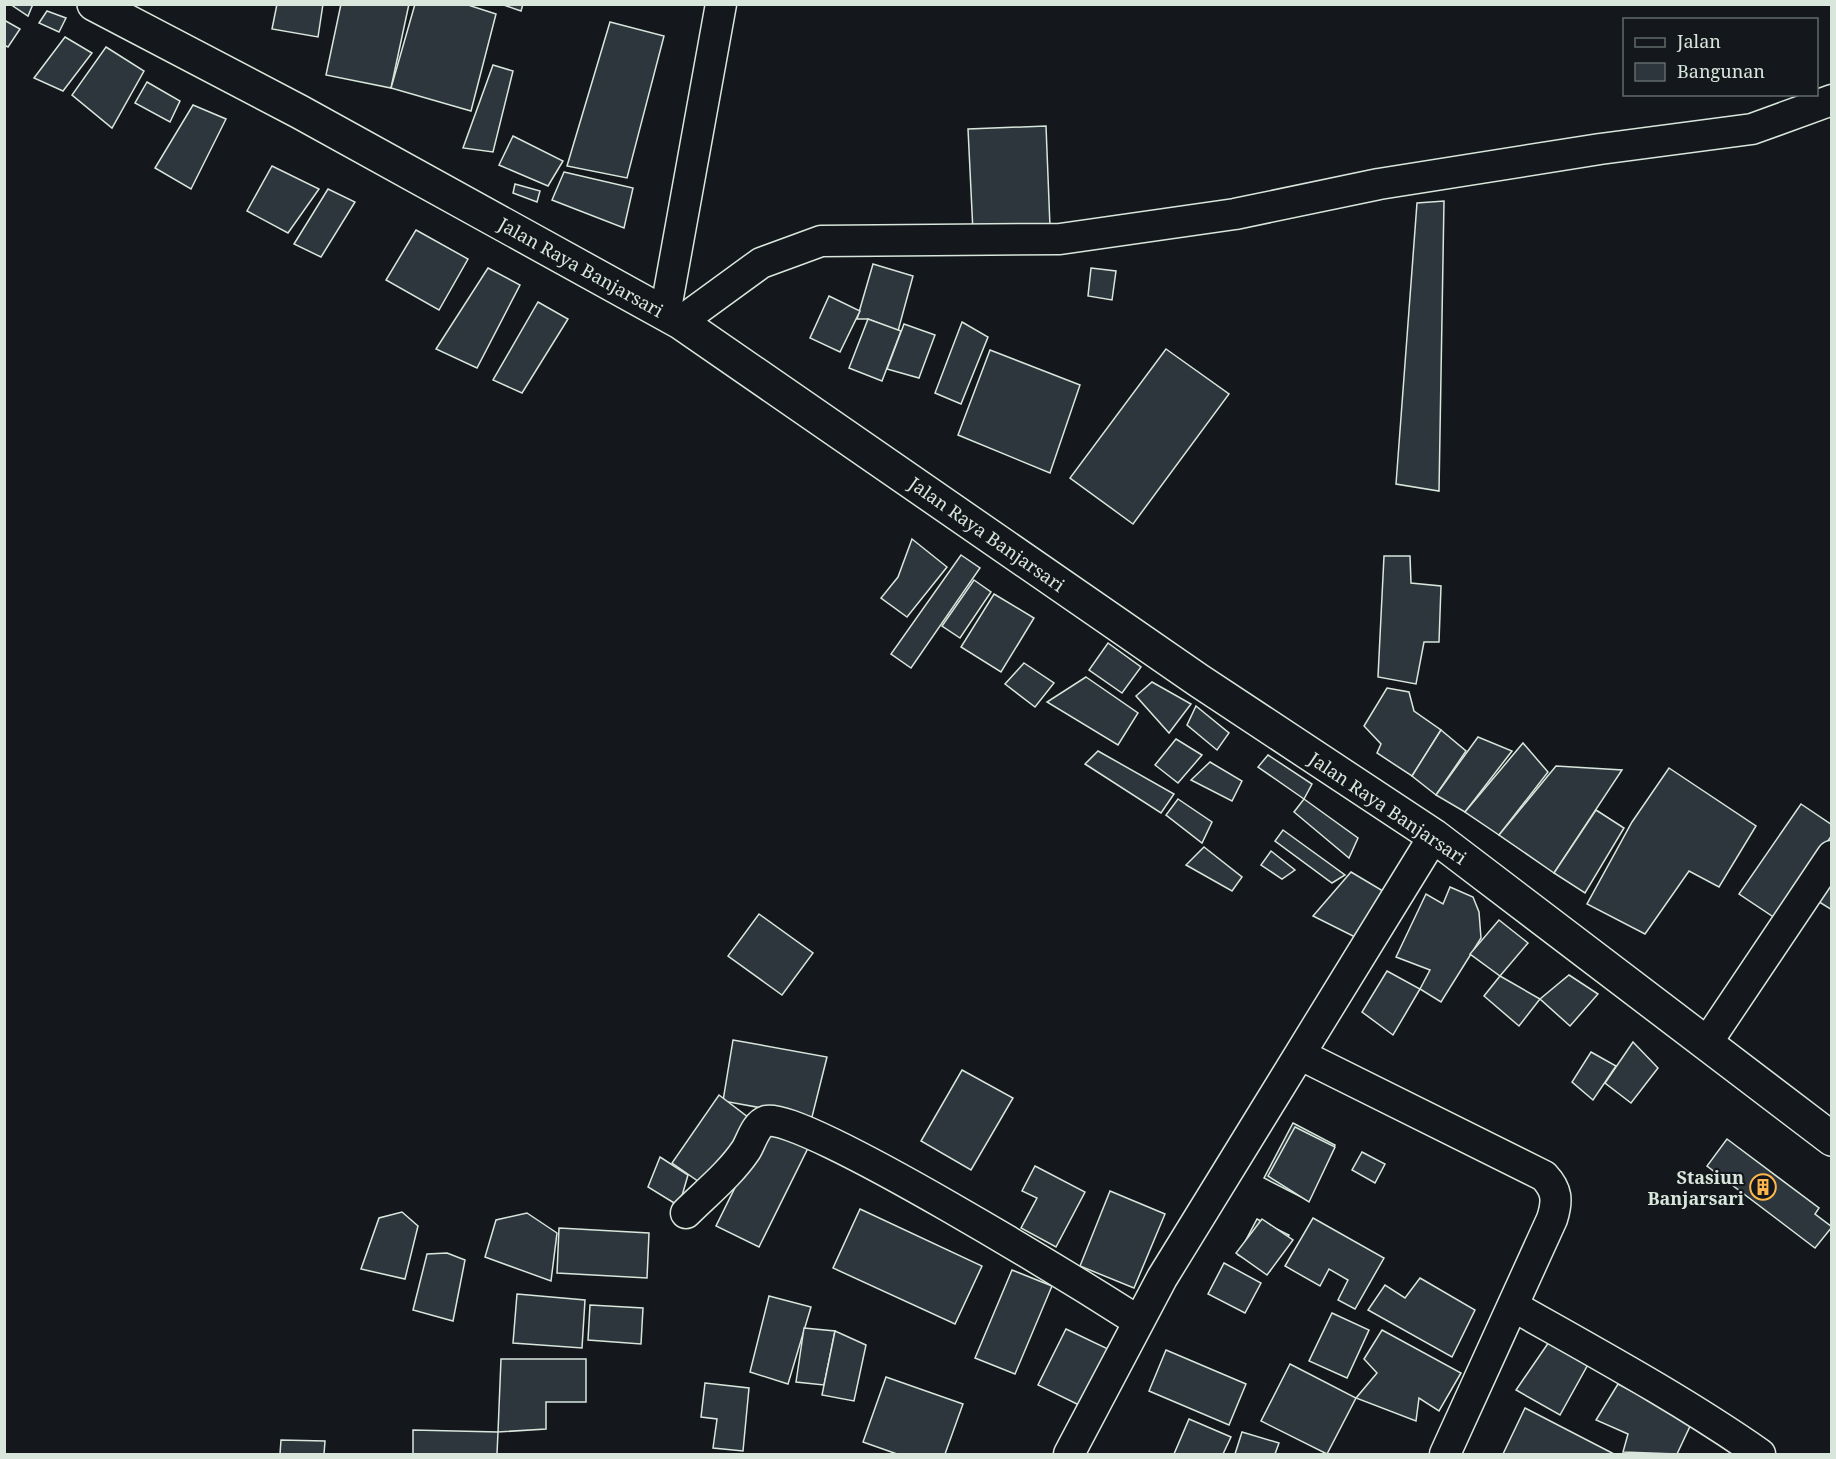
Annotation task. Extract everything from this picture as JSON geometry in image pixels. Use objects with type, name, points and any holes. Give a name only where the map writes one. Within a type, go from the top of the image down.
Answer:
[{"type":"highway","name":"Jalan Raya Banjarsari","points":[[94,4],[300,112],[672,318],[1198,680],[1434,836],[1832,1138]]},
{"type":"street","points":[[672,318],[721,4]]},
{"type":"street","points":[[672,318],[760,263],[821,241],[1060,239],[1235,214],[1379,184],[1600,149],[1752,129],[1832,100]]},
{"type":"street","points":[[1069,1455],[1162,1278],[1434,836]]},
{"type":"street","points":[[1706,1044],[1832,856]]},
{"type":"street","points":[[1301,1055],[1544,1176],[1554,1186],[1557,1203],[1540,1246],[1445,1455]]},
{"type":"street","points":[[686,1213],[745,1152],[759,1126],[765,1121],[774,1121],[822,1139],[928,1195],[1138,1321]]},
{"type":"street","points":[[1515,1302],[1722,1428],[1760,1455]]},
{"type":"building","points":[[10,4],[33,4],[28,16]]},
{"type":"building","points":[[277,4],[323,4],[318,37],[272,29]]},
{"type":"building","points":[[341,4],[409,4],[391,88],[326,75]]},
{"type":"building","points":[[415,4],[465,4],[496,14],[471,111],[391,88]]},
{"type":"building","points":[[501,4],[523,4],[521,11]]},
{"type":"building","points":[[47,11],[66,18],[59,32],[39,23]]},
{"type":"building","points":[[4,20],[20,29],[8,47],[4,45]]},
{"type":"building","points":[[610,22],[664,36],[627,178],[567,166]]},
{"type":"building","points":[[65,37],[92,53],[63,91],[34,78]]},
{"type":"building","points":[[106,47],[144,71],[112,128],[72,95]]},
{"type":"building","points":[[493,65],[513,71],[493,152],[463,148]]},
{"type":"building","points":[[147,82],[180,101],[170,122],[135,103]]},
{"type":"building","points":[[193,105],[226,119],[191,189],[155,168]]},
{"type":"building","points":[[1046,126],[1050,227],[973,232],[968,129]]},
{"type":"building","points":[[513,136],[563,161],[548,186],[499,165]]},
{"type":"building","points":[[272,166],[319,189],[288,233],[247,211]]},
{"type":"building","points":[[564,172],[633,188],[624,228],[552,200]]},
{"type":"building","points":[[515,184],[540,191],[537,202],[513,193]]},
{"type":"building","points":[[328,189],[355,202],[321,257],[294,244]]},
{"type":"building","points":[[1444,201],[1439,491],[1396,484],[1417,203]]},
{"type":"building","points":[[416,230],[468,259],[439,310],[386,280]]},
{"type":"building","points":[[873,264],[913,276],[898,331],[868,319],[857,319]]},
{"type":"building","points":[[488,268],[520,285],[477,368],[436,349]]},
{"type":"building","points":[[1091,268],[1116,271],[1112,300],[1088,296]]},
{"type":"building","points":[[829,296],[860,311],[840,352],[810,338]]},
{"type":"building","points":[[538,302],[568,319],[522,393],[493,380]]},
{"type":"building","points":[[868,319],[901,331],[882,381],[849,368]]},
{"type":"building","points":[[962,322],[988,337],[961,404],[935,393]]},
{"type":"building","points":[[904,324],[935,335],[919,378],[887,369]]},
{"type":"building","points":[[1166,349],[1229,394],[1133,524],[1070,478]]},
{"type":"building","points":[[990,350],[1080,385],[1050,473],[958,435]]},
{"type":"building","points":[[912,539],[947,567],[907,617],[881,598],[898,577]]},
{"type":"building","points":[[961,555],[980,568],[911,668],[891,654]]},
{"type":"building","points":[[1384,556],[1410,556],[1411,583],[1441,586],[1439,642],[1424,642],[1416,684],[1378,677]]},
{"type":"building","points":[[974,580],[991,592],[960,638],[942,626]]},
{"type":"building","points":[[994,594],[1034,618],[1001,672],[961,647]]},
{"type":"building","points":[[1108,643],[1141,667],[1122,693],[1089,670]]},
{"type":"building","points":[[1024,663],[1054,683],[1035,707],[1005,684]]},
{"type":"building","points":[[1086,677],[1138,713],[1118,745],[1047,702]]},
{"type":"building","points":[[1152,682],[1191,704],[1169,733],[1136,696]]},
{"type":"building","points":[[1387,688],[1409,692],[1414,711],[1441,730],[1412,776],[1377,753],[1381,744],[1364,726]]},
{"type":"building","points":[[1196,706],[1229,733],[1217,750],[1187,725]]},
{"type":"building","points":[[1441,730],[1466,751],[1436,795],[1412,776]]},
{"type":"building","points":[[1478,737],[1512,751],[1465,812],[1436,795]]},
{"type":"building","points":[[1176,739],[1202,755],[1178,783],[1155,765]]},
{"type":"building","points":[[1523,743],[1548,772],[1499,835],[1465,812]]},
{"type":"building","points":[[1098,751],[1174,794],[1161,813],[1085,764]]},
{"type":"building","points":[[1268,755],[1312,784],[1304,799],[1258,767]]},
{"type":"building","points":[[1210,762],[1242,781],[1232,801],[1191,780]]},
{"type":"building","points":[[1556,766],[1622,770],[1554,873],[1499,835]]},
{"type":"building","points":[[1669,768],[1756,826],[1719,887],[1689,871],[1645,934],[1587,904],[1632,822]]},
{"type":"building","points":[[1178,799],[1212,822],[1202,843],[1166,815]]},
{"type":"building","points":[[1304,799],[1358,838],[1349,858],[1294,812]]},
{"type":"building","points":[[1801,804],[1832,825],[1832,835],[1775,918],[1739,894]]},
{"type":"building","points":[[1596,810],[1624,828],[1585,893],[1554,873]]},
{"type":"building","points":[[1283,830],[1345,875],[1332,883],[1275,841]]},
{"type":"building","points":[[1204,847],[1242,877],[1232,891],[1186,865]]},
{"type":"building","points":[[1271,851],[1295,870],[1282,879],[1261,865]]},
{"type":"building","points":[[1351,872],[1388,894],[1359,939],[1313,916]]},
{"type":"building","points":[[1832,876],[1832,910],[1816,900]]},
{"type":"building","points":[[1450,887],[1473,897],[1479,912],[1481,938],[1441,1002],[1420,989],[1430,970],[1396,957],[1426,894],[1443,904]]},
{"type":"building","points":[[759,914],[813,953],[782,995],[728,956]]},
{"type":"building","points":[[1499,920],[1528,943],[1500,976],[1470,954]]},
{"type":"building","points":[[1387,971],[1420,989],[1393,1035],[1362,1012]]},
{"type":"building","points":[[1569,975],[1598,994],[1570,1026],[1540,999]]},
{"type":"building","points":[[1500,976],[1540,999],[1519,1026],[1484,996]]},
{"type":"building","points":[[733,1040],[827,1057],[812,1117],[723,1101]]},
{"type":"building","points":[[1633,1042],[1658,1068],[1631,1103],[1605,1083]]},
{"type":"building","points":[[1591,1052],[1616,1066],[1593,1100],[1572,1082]]},
{"type":"building","points":[[962,1070],[1013,1098],[971,1170],[921,1141]]},
{"type":"building","points":[[719,1095],[753,1121],[705,1186],[672,1163]]},
{"type":"building","points":[[1293,1123],[1335,1145],[1307,1200],[1264,1178]]},
{"type":"building","points":[[766,1125],[809,1146],[759,1247],[716,1226]]},
{"type":"building","points":[[1295,1127],[1335,1147],[1309,1202],[1268,1176]]},
{"type":"building","name":"Stasiun Banjarsari","points":[[1727,1139],[1819,1208],[1815,1214],[1832,1227],[1815,1248],[1707,1166]]},
{"type":"building","points":[[1362,1152],[1385,1164],[1375,1183],[1352,1170]]},
{"type":"building","points":[[660,1157],[688,1175],[679,1206],[648,1187]]},
{"type":"building","points":[[1035,1166],[1085,1192],[1056,1247],[1021,1228],[1037,1198],[1022,1191]]},
{"type":"building","points":[[1110,1191],[1165,1214],[1134,1288],[1080,1266]]},
{"type":"building","points":[[860,1209],[982,1266],[955,1324],[833,1268]]},
{"type":"building","points":[[402,1212],[418,1226],[405,1279],[361,1269],[379,1218]]},
{"type":"building","points":[[527,1213],[557,1233],[551,1281],[485,1257],[496,1220]]},
{"type":"building","points":[[1313,1218],[1384,1258],[1355,1309],[1338,1300],[1348,1280],[1329,1269],[1320,1286],[1285,1266]]},
{"type":"building","points":[[1257,1219],[1289,1235],[1270,1271],[1238,1255]]},
{"type":"building","points":[[1262,1219],[1293,1240],[1267,1275],[1236,1253]]},
{"type":"building","points":[[559,1228],[649,1233],[647,1278],[557,1273]]},
{"type":"building","points":[[447,1253],[465,1260],[453,1321],[413,1310],[427,1254]]},
{"type":"building","points":[[1224,1263],[1261,1283],[1245,1313],[1208,1294]]},
{"type":"building","points":[[1012,1270],[1052,1286],[1015,1374],[975,1358]]},
{"type":"building","points":[[1420,1278],[1475,1310],[1452,1357],[1368,1310],[1385,1285],[1405,1298]]},
{"type":"building","points":[[517,1294],[585,1300],[582,1348],[513,1343]]},
{"type":"building","points":[[769,1296],[811,1307],[788,1384],[750,1372]]},
{"type":"building","points":[[590,1305],[643,1308],[641,1344],[588,1340]]},
{"type":"building","points":[[1332,1313],[1369,1330],[1347,1378],[1309,1361]]},
{"type":"building","points":[[804,1328],[835,1331],[824,1385],[796,1382]]},
{"type":"building","points":[[1066,1329],[1108,1349],[1079,1405],[1038,1385]]},
{"type":"building","points":[[1382,1330],[1461,1373],[1439,1411],[1419,1398],[1416,1421],[1356,1398],[1377,1373],[1364,1359]]},
{"type":"building","points":[[835,1331],[866,1345],[854,1401],[822,1395]]},
{"type":"building","points":[[1551,1339],[1591,1359],[1560,1415],[1516,1390]]},
{"type":"building","points":[[1166,1350],[1246,1384],[1229,1425],[1149,1391]]},
{"type":"building","points":[[501,1359],[586,1359],[586,1402],[546,1402],[546,1429],[498,1432]]},
{"type":"building","points":[[1290,1364],[1356,1398],[1327,1454],[1261,1421]]},
{"type":"building","points":[[886,1377],[963,1404],[945,1454],[897,1454],[863,1442]]},
{"type":"building","points":[[705,1383],[749,1388],[743,1451],[713,1448],[717,1419],[701,1417]]},
{"type":"building","points":[[1618,1384],[1692,1422],[1677,1454],[1623,1452],[1628,1434],[1596,1420]]},
{"type":"building","points":[[1525,1408],[1614,1454],[1503,1454]]},
{"type":"building","points":[[1189,1419],[1231,1437],[1223,1454],[1174,1454]]},
{"type":"building","points":[[413,1430],[498,1432],[497,1454],[413,1454]]},
{"type":"building","points":[[1242,1432],[1279,1443],[1275,1454],[1235,1454]]},
{"type":"building","points":[[281,1440],[325,1441],[324,1454],[280,1454]]},
{"type":"place","name":"Stasiun Banjarsari","points":[[1763,1187]]}]
